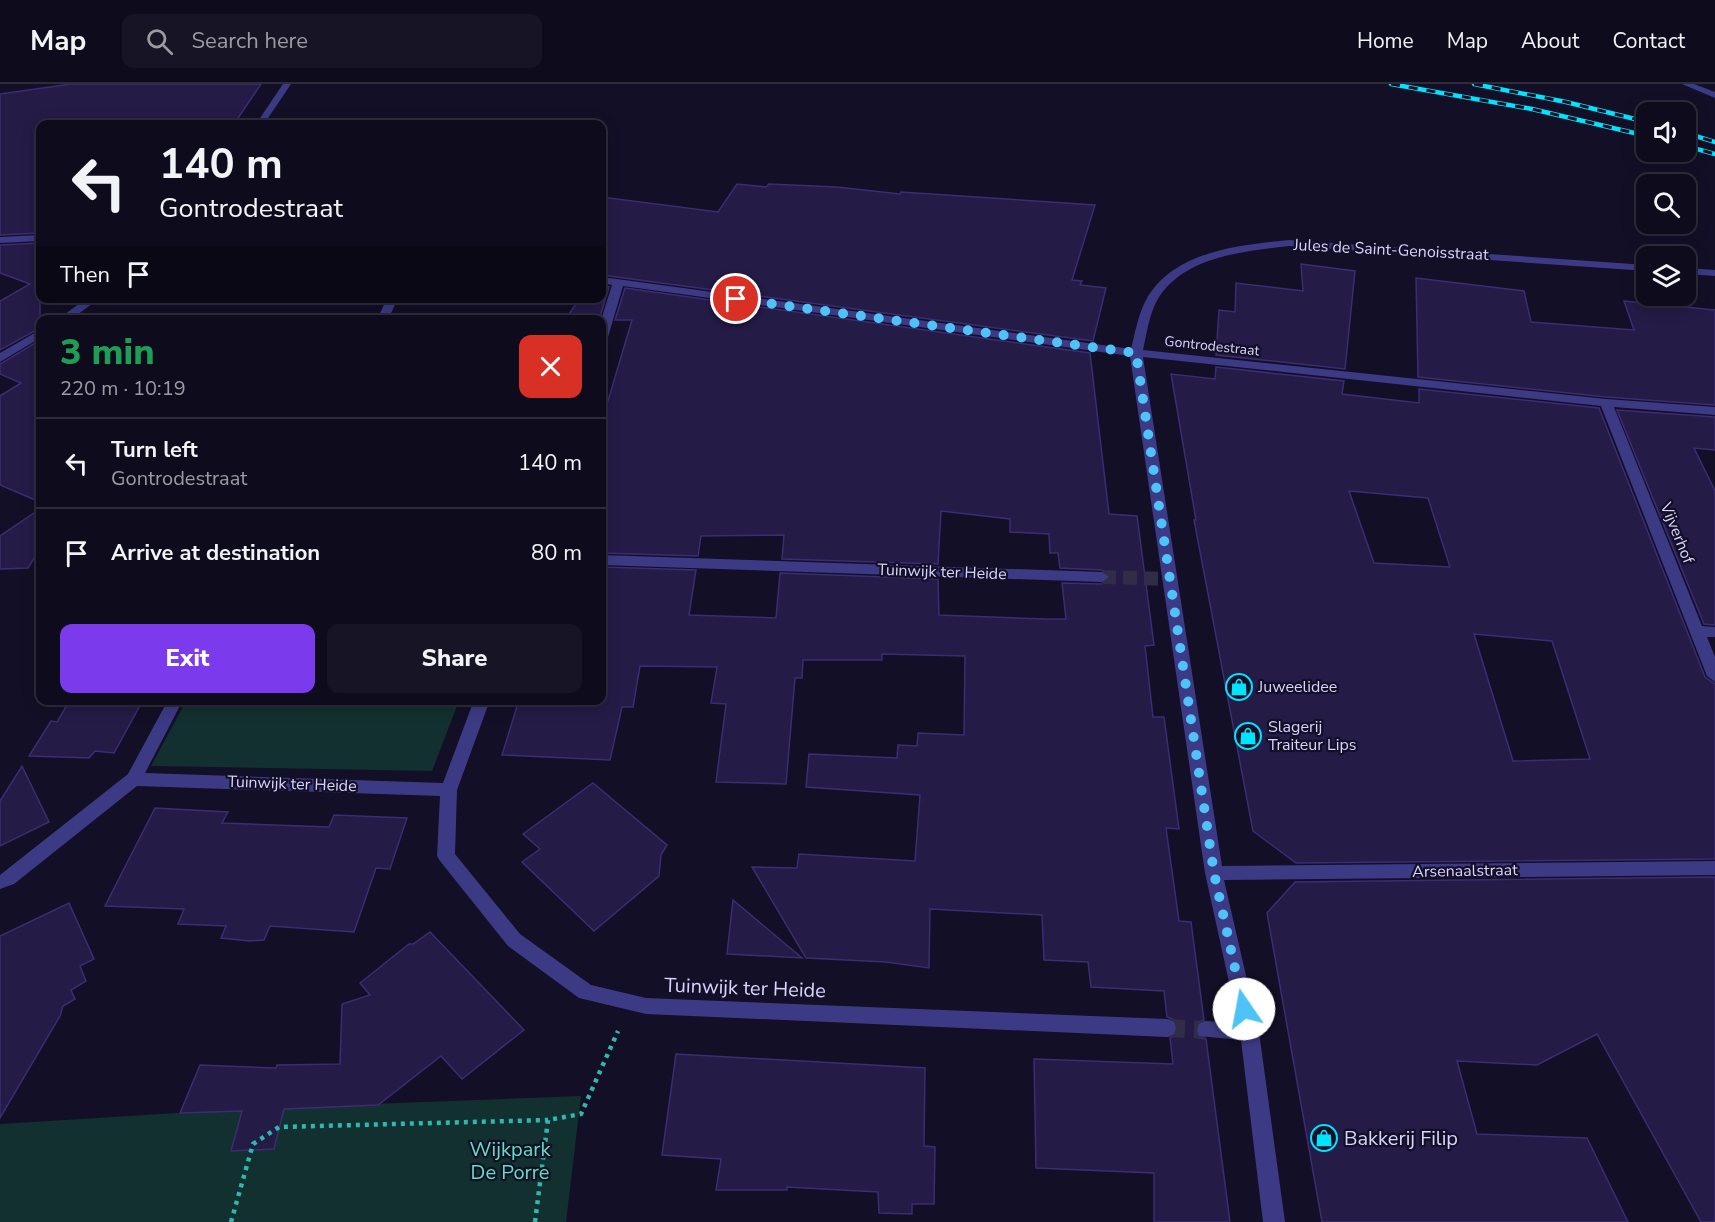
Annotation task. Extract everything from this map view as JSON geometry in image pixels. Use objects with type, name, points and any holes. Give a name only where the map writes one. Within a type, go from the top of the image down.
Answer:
[{"type":"street","points":[[263,120],[287,84]]},
{"type":"street","points":[[1686,84],[1715,95]]},
{"type":"street","points":[[0,240],[36,238]]},
{"type":"street","name":"Jules de Saint-Genoisstraat","points":[[1274,1222],[1249,1032],[1214,873],[1136,353],[1145,318],[1156,292],[1177,274],[1206,259],[1243,249],[1289,243],[1636,267]]},
{"type":"street","points":[[1696,272],[1715,273]]},
{"type":"street","name":"Gontrodestraat","points":[[606,281],[1136,353],[1605,403],[1715,411]]},
{"type":"street","points":[[606,324],[618,283]]},
{"type":"street","points":[[70,315],[88,303]]},
{"type":"street","points":[[0,358],[36,336]]},
{"type":"street","name":"Vijverhof","points":[[1605,403],[1715,676]]},
{"type":"street","name":"Tuinwijk ter Heide","points":[[606,560],[1102,577]]},
{"type":"street","points":[[1697,631],[1715,632]]},
{"type":"street","points":[[0,882],[8,879],[134,778],[173,705]]},
{"type":"street","name":"Tuinwijk ter Heide","points":[[480,705],[450,790],[446,855],[514,940],[586,992],[646,1006],[1167,1028]]},
{"type":"street","name":"Tuinwijk ter Heide","points":[[134,778],[450,790]]},
{"type":"street","name":"Arsenaalstraat","points":[[1214,873],[1715,868]]},
{"type":"street","points":[[1206,1030],[1249,1032]]},
{"type":"path","points":[[231,1222],[253,1144],[279,1127],[548,1120],[581,1114],[631,1002]]},
{"type":"path","points":[[536,1222],[548,1120]]},
{"type":"green space","points":[[184,705],[457,705],[432,771],[151,766]]},
{"type":"green space","name":"Wijkpark De Porre","points":[[581,1096],[566,1222],[0,1222],[0,1124],[241,1109]]},
{"type":"building","points":[[71,84],[261,84],[237,120],[36,120],[36,233],[0,235],[0,94]]},
{"type":"building","points":[[737,184],[766,187],[769,184],[837,187],[900,194],[901,192],[1095,205],[1072,280],[1082,281],[1080,285],[1106,288],[1093,341],[606,276],[606,198],[718,212]]},
{"type":"building","points":[[36,243],[36,303],[40,303],[40,315],[36,315],[36,330],[0,350],[0,301],[30,284],[0,273],[0,245]]},
{"type":"building","points":[[1301,264],[1355,271],[1345,369],[1216,355],[1219,310],[1235,312],[1236,283],[1303,291]]},
{"type":"building","points":[[1416,278],[1524,291],[1531,322],[1634,330],[1624,301],[1636,302],[1636,306],[1675,306],[1715,310],[1715,405],[1606,397],[1418,377]]},
{"type":"building","points":[[625,288],[1090,353],[1109,514],[1137,516],[1154,645],[1145,646],[1153,717],[1164,717],[1179,829],[1166,828],[1179,921],[1191,922],[1204,1020],[1197,1023],[1195,1031],[1199,1038],[1206,1039],[1230,1222],[1154,1222],[1154,1173],[1036,1168],[1034,1059],[1173,1064],[1170,1038],[1176,1035],[1178,1027],[1175,1020],[1167,1017],[1164,991],[1091,987],[1088,962],[1044,960],[1042,915],[930,909],[929,968],[886,962],[806,958],[752,867],[797,868],[799,854],[915,861],[920,795],[806,787],[809,754],[897,758],[898,745],[917,746],[918,733],[964,735],[965,656],[882,654],[882,660],[803,660],[802,678],[795,678],[786,784],[716,782],[726,704],[711,703],[717,667],[640,666],[633,707],[622,707],[610,760],[502,755],[517,705],[606,705],[606,567],[696,570],[689,615],[776,618],[780,573],[938,579],[939,615],[1046,619],[1066,619],[1062,583],[1102,584],[1111,577],[1102,570],[1060,568],[1058,553],[1050,553],[1049,534],[1010,532],[1010,519],[941,511],[938,564],[782,559],[784,535],[701,536],[698,556],[606,553],[606,408],[632,320],[615,320]]},
{"type":"building","points":[[577,303],[604,303],[601,315],[568,315]]},
{"type":"building","points":[[36,342],[36,500],[0,485],[0,396],[21,383],[0,374],[0,364]]},
{"type":"building","points":[[1216,367],[1344,381],[1342,394],[1419,403],[1419,389],[1599,408],[1705,677],[1715,684],[1715,859],[1296,863],[1253,831],[1194,520],[1196,520],[1171,374],[1215,379]],"holes":[[[1349,491],[1428,498],[1450,567],[1374,563]],[[1474,634],[1552,641],[1590,759],[1513,761]]]},
{"type":"building","points":[[1617,410],[1715,417],[1715,450],[1694,448],[1715,491],[1715,625],[1704,624]]},
{"type":"building","points":[[36,512],[36,555],[28,568],[0,569],[0,536]]},
{"type":"building","points":[[67,705],[140,705],[114,753],[95,751],[89,758],[29,756],[51,721],[57,722]]},
{"type":"building","points":[[22,766],[49,822],[0,846],[0,801]]},
{"type":"building","points":[[593,783],[667,845],[661,855],[659,876],[594,931],[522,862],[540,849],[523,834]]},
{"type":"building","points":[[155,808],[228,812],[222,823],[329,827],[334,815],[407,818],[390,869],[376,868],[354,932],[270,926],[264,940],[249,941],[221,938],[226,926],[178,924],[184,909],[105,906]]},
{"type":"building","points":[[1715,877],[1715,1222],[1701,1222],[1597,1034],[1537,1065],[1457,1061],[1477,1134],[1587,1138],[1628,1222],[1322,1222],[1267,913],[1295,882]]},
{"type":"building","points":[[733,900],[802,958],[727,954]]},
{"type":"building","points":[[69,903],[94,959],[80,966],[86,981],[71,990],[75,999],[63,1006],[60,1016],[0,1118],[0,936]]},
{"type":"building","points":[[430,932],[524,1030],[462,1079],[441,1056],[378,1105],[284,1109],[274,1149],[231,1151],[242,1111],[180,1113],[200,1065],[276,1068],[277,1065],[340,1064],[342,1004],[370,995],[360,983],[409,944],[413,944]]},
{"type":"building","points":[[676,1054],[925,1068],[924,1146],[935,1147],[934,1204],[912,1204],[912,1214],[879,1213],[878,1192],[787,1187],[787,1190],[716,1190],[721,1159],[662,1155]]},
{"type":"tunnel","points":[[1102,577],[1169,579]]},
{"type":"tunnel","points":[[1167,1028],[1206,1030]]},
{"type":"railway","points":[[1391,84],[1532,109],[1636,133]]},
{"type":"railway","points":[[1474,84],[1566,102],[1636,119]]},
{"type":"railway","points":[[1696,136],[1715,142]]},
{"type":"railway","points":[[1696,149],[1715,154]]},
{"type":"place","name":"Juweelidee","points":[[1239,687]]},
{"type":"place","name":"Slagerij Traiteur Lips","points":[[1248,736]]},
{"type":"place","name":"Bakkerij Filip","points":[[1324,1138]]},
{"type":"route","points":[[736,299],[1136,353],[1214,873],[1244,1009]]}]
